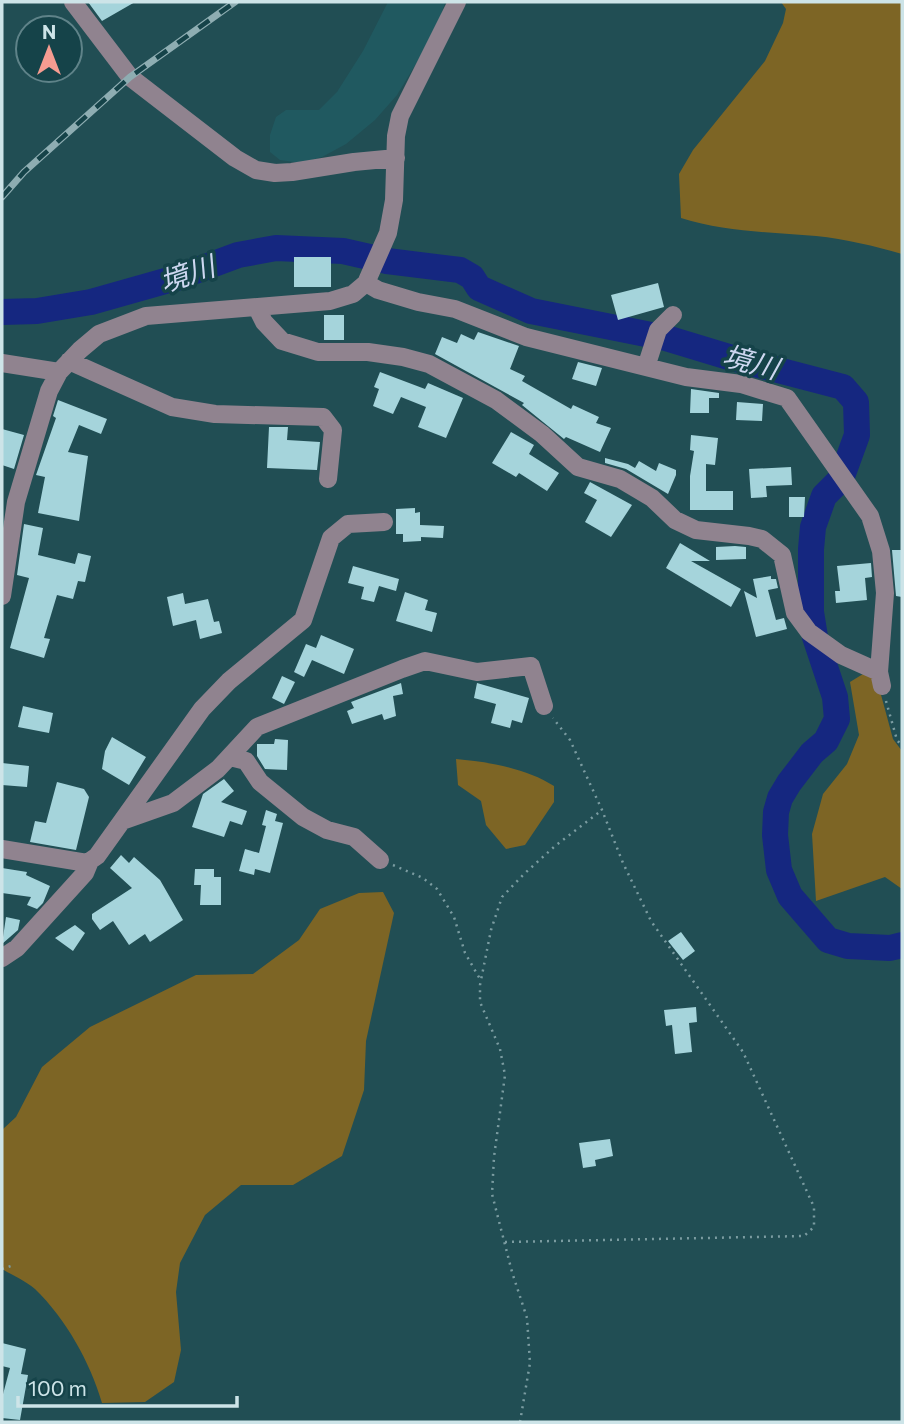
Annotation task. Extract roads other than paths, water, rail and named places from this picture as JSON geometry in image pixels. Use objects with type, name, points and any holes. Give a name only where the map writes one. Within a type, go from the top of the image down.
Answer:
[{"type":"street","points":[[73,2],[130,77],[235,158],[256,170],[292,172],[396,158]]},
{"type":"street","points":[[2,596],[16,502],[49,391],[64,366],[99,334],[146,316],[330,301],[353,294],[366,283],[388,233],[393,210],[396,136],[400,116],[457,2]]},
{"type":"street","points":[[257,308],[264,322],[282,341],[318,352],[368,352],[429,364],[496,400],[542,434],[578,467],[620,479],[652,498],[675,520],[696,530],[762,539],[782,555],[795,613],[809,632],[881,679],[885,593],[881,551],[870,516],[787,398],[741,384],[686,377],[526,337],[455,309],[418,302],[378,290],[366,283]]},
{"type":"street","points":[[646,367],[656,336],[673,315]]},
{"type":"street","points":[[2,363],[64,366],[172,407],[215,414],[323,417],[333,430],[328,480]]},
{"type":"street","points":[[2,849],[77,862],[90,861],[97,856],[202,709],[229,681],[303,621],[331,538],[348,524],[384,522]]},
{"type":"street","points":[[122,821],[173,803],[218,769],[257,727],[425,661],[477,672],[531,666],[544,706]]},
{"type":"street","points":[[230,757],[246,761],[260,782],[303,817],[327,830],[354,837],[380,860]]},
{"type":"street","points":[[2,958],[17,948],[85,873],[90,861]]},
{"type":"waterway","name":"境川","points":[[2,312],[37,311],[91,302],[176,278],[238,255],[276,248],[343,251],[387,261],[460,270],[472,277],[479,288],[531,311],[666,338],[843,387],[856,402],[857,435],[841,479],[824,496],[813,527],[811,549],[811,612],[815,637],[835,697],[837,719],[826,741],[812,753],[780,798],[775,835],[779,870],[790,896],[828,940],[848,946],[890,948],[902,945]]},
{"type":"railway","points":[[2,197],[24,172],[130,77],[235,2]]}]
